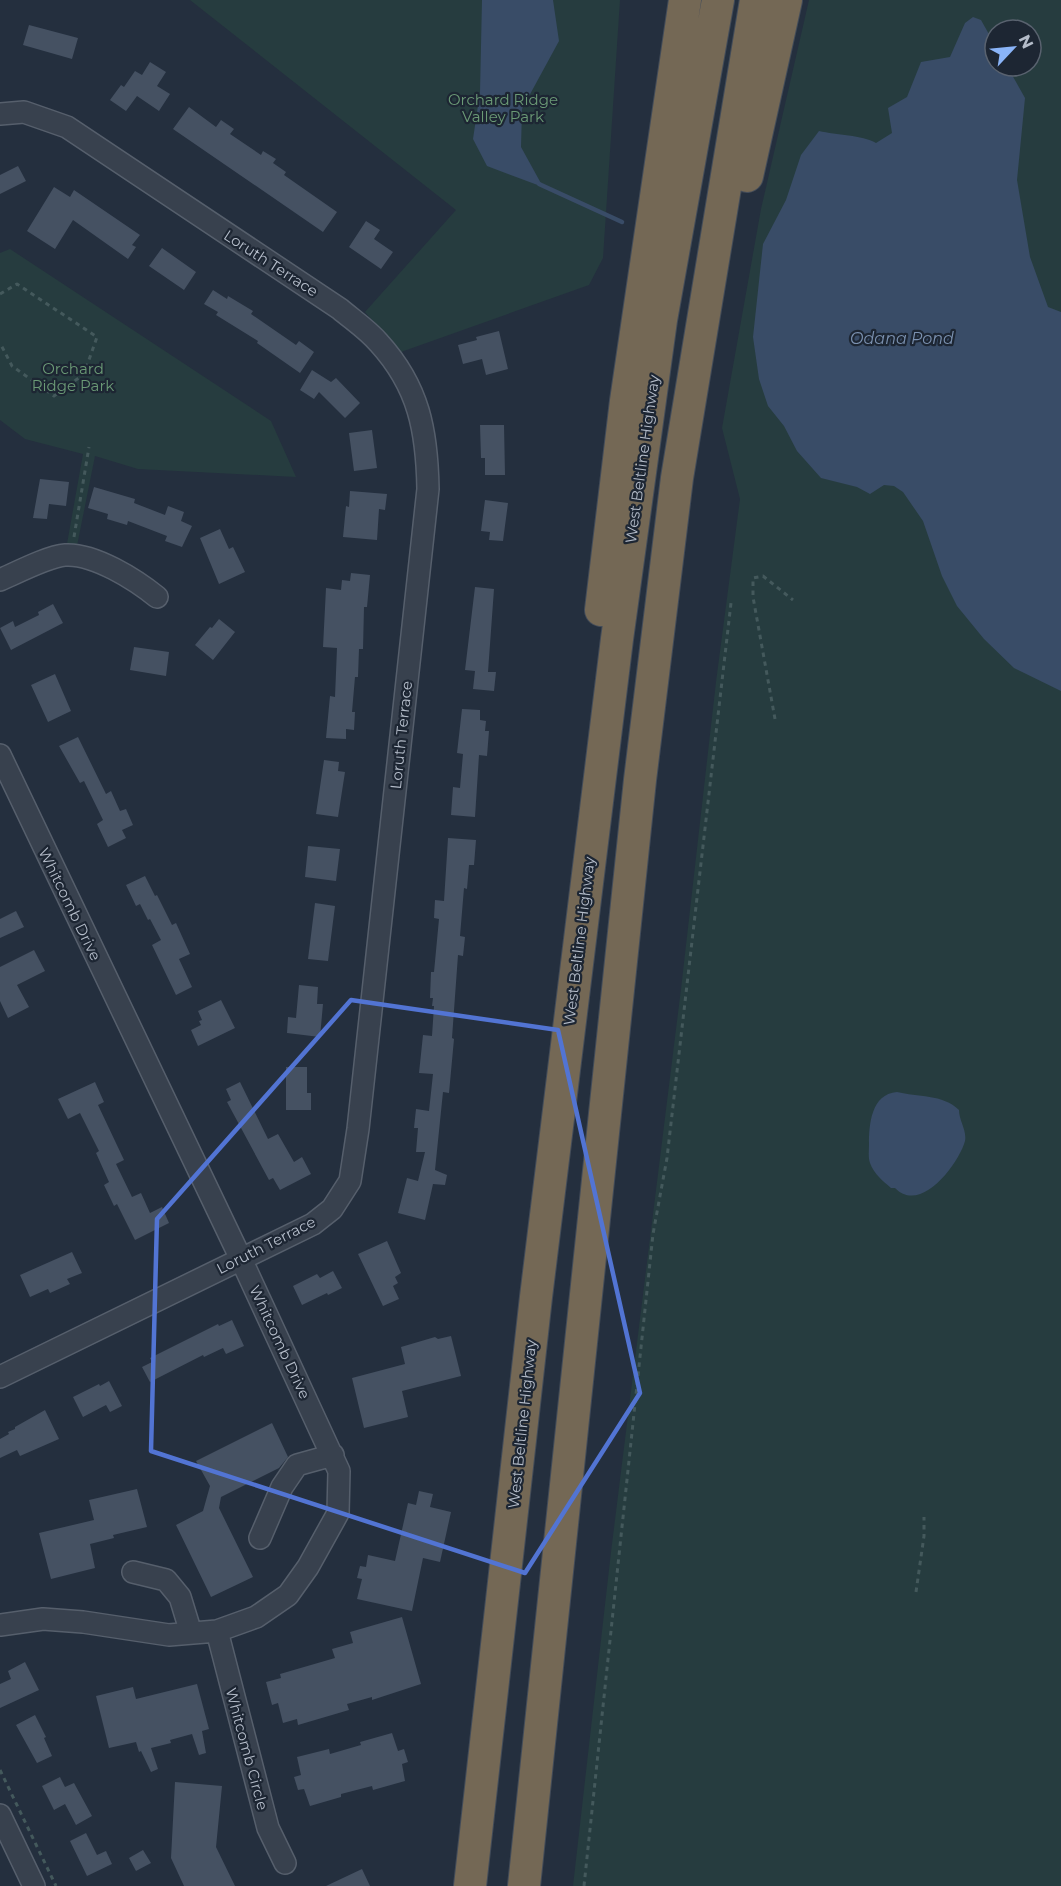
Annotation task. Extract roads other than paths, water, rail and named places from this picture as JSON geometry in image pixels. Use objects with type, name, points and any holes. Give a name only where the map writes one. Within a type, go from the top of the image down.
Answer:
[{"type":"highway","points":[[666,124],[664,47],[669,0]]},
{"type":"highway","points":[[564,1065],[605,564],[627,390],[685,0]]},
{"type":"highway","name":"West Beltline Highway","points":[[470,1886],[536,1297],[617,639],[661,320],[718,0]]},
{"type":"highway","points":[[524,1886],[640,780],[677,478],[756,0]]},
{"type":"highway","points":[[677,478],[786,0]]},
{"type":"street","name":"Loruth Terrace","points":[[0,114],[24,112],[67,127],[340,309],[379,342],[405,378],[422,419],[428,456],[428,489],[358,1129],[350,1181],[332,1209],[313,1224],[0,1377]]},
{"type":"street","points":[[0,580],[65,555],[80,556],[124,573],[157,597]]},
{"type":"street","name":"Whitcomb Drive","points":[[0,755],[241,1259],[339,1471],[338,1513],[308,1567],[288,1596],[256,1617],[217,1631],[169,1635],[83,1622],[43,1619],[0,1626]]},
{"type":"street","points":[[260,1538],[282,1487],[297,1466],[333,1455]]},
{"type":"street","points":[[133,1572],[166,1580],[180,1597],[191,1633]]},
{"type":"street","name":"Whitcomb Circle","points":[[217,1631],[268,1828],[285,1863]]},
{"type":"street","points":[[0,1815],[34,1886]]},
{"type":"water","points":[[482,0],[553,0],[559,41],[522,109],[521,147],[543,187],[487,166],[473,139],[480,92]]},
{"type":"water","name":"Odana Pond","points":[[973,17],[981,20],[983,24],[983,78],[1014,78],[1025,98],[1017,180],[1030,257],[1048,307],[1061,312],[1061,691],[1014,668],[984,639],[957,606],[942,576],[923,521],[903,492],[894,486],[884,485],[870,494],[857,487],[821,478],[797,451],[784,426],[768,406],[759,379],[753,337],[763,244],[786,200],[801,155],[819,131],[876,143],[892,133],[888,108],[907,97],[921,62],[950,57],[965,23]]},
{"type":"water","points":[[897,1092],[938,1099],[953,1105],[959,1110],[965,1133],[965,1141],[961,1150],[947,1173],[927,1191],[916,1195],[905,1195],[891,1188],[876,1174],[869,1161],[873,1112],[882,1098]]},
{"type":"waterway","points":[[539,184],[622,222]]},
{"type":"park label","name":"Orchard Ridge Valley Park","points":[[503,108]]},
{"type":"park label","name":"Orchard Ridge Park","points":[[73,376]]}]
